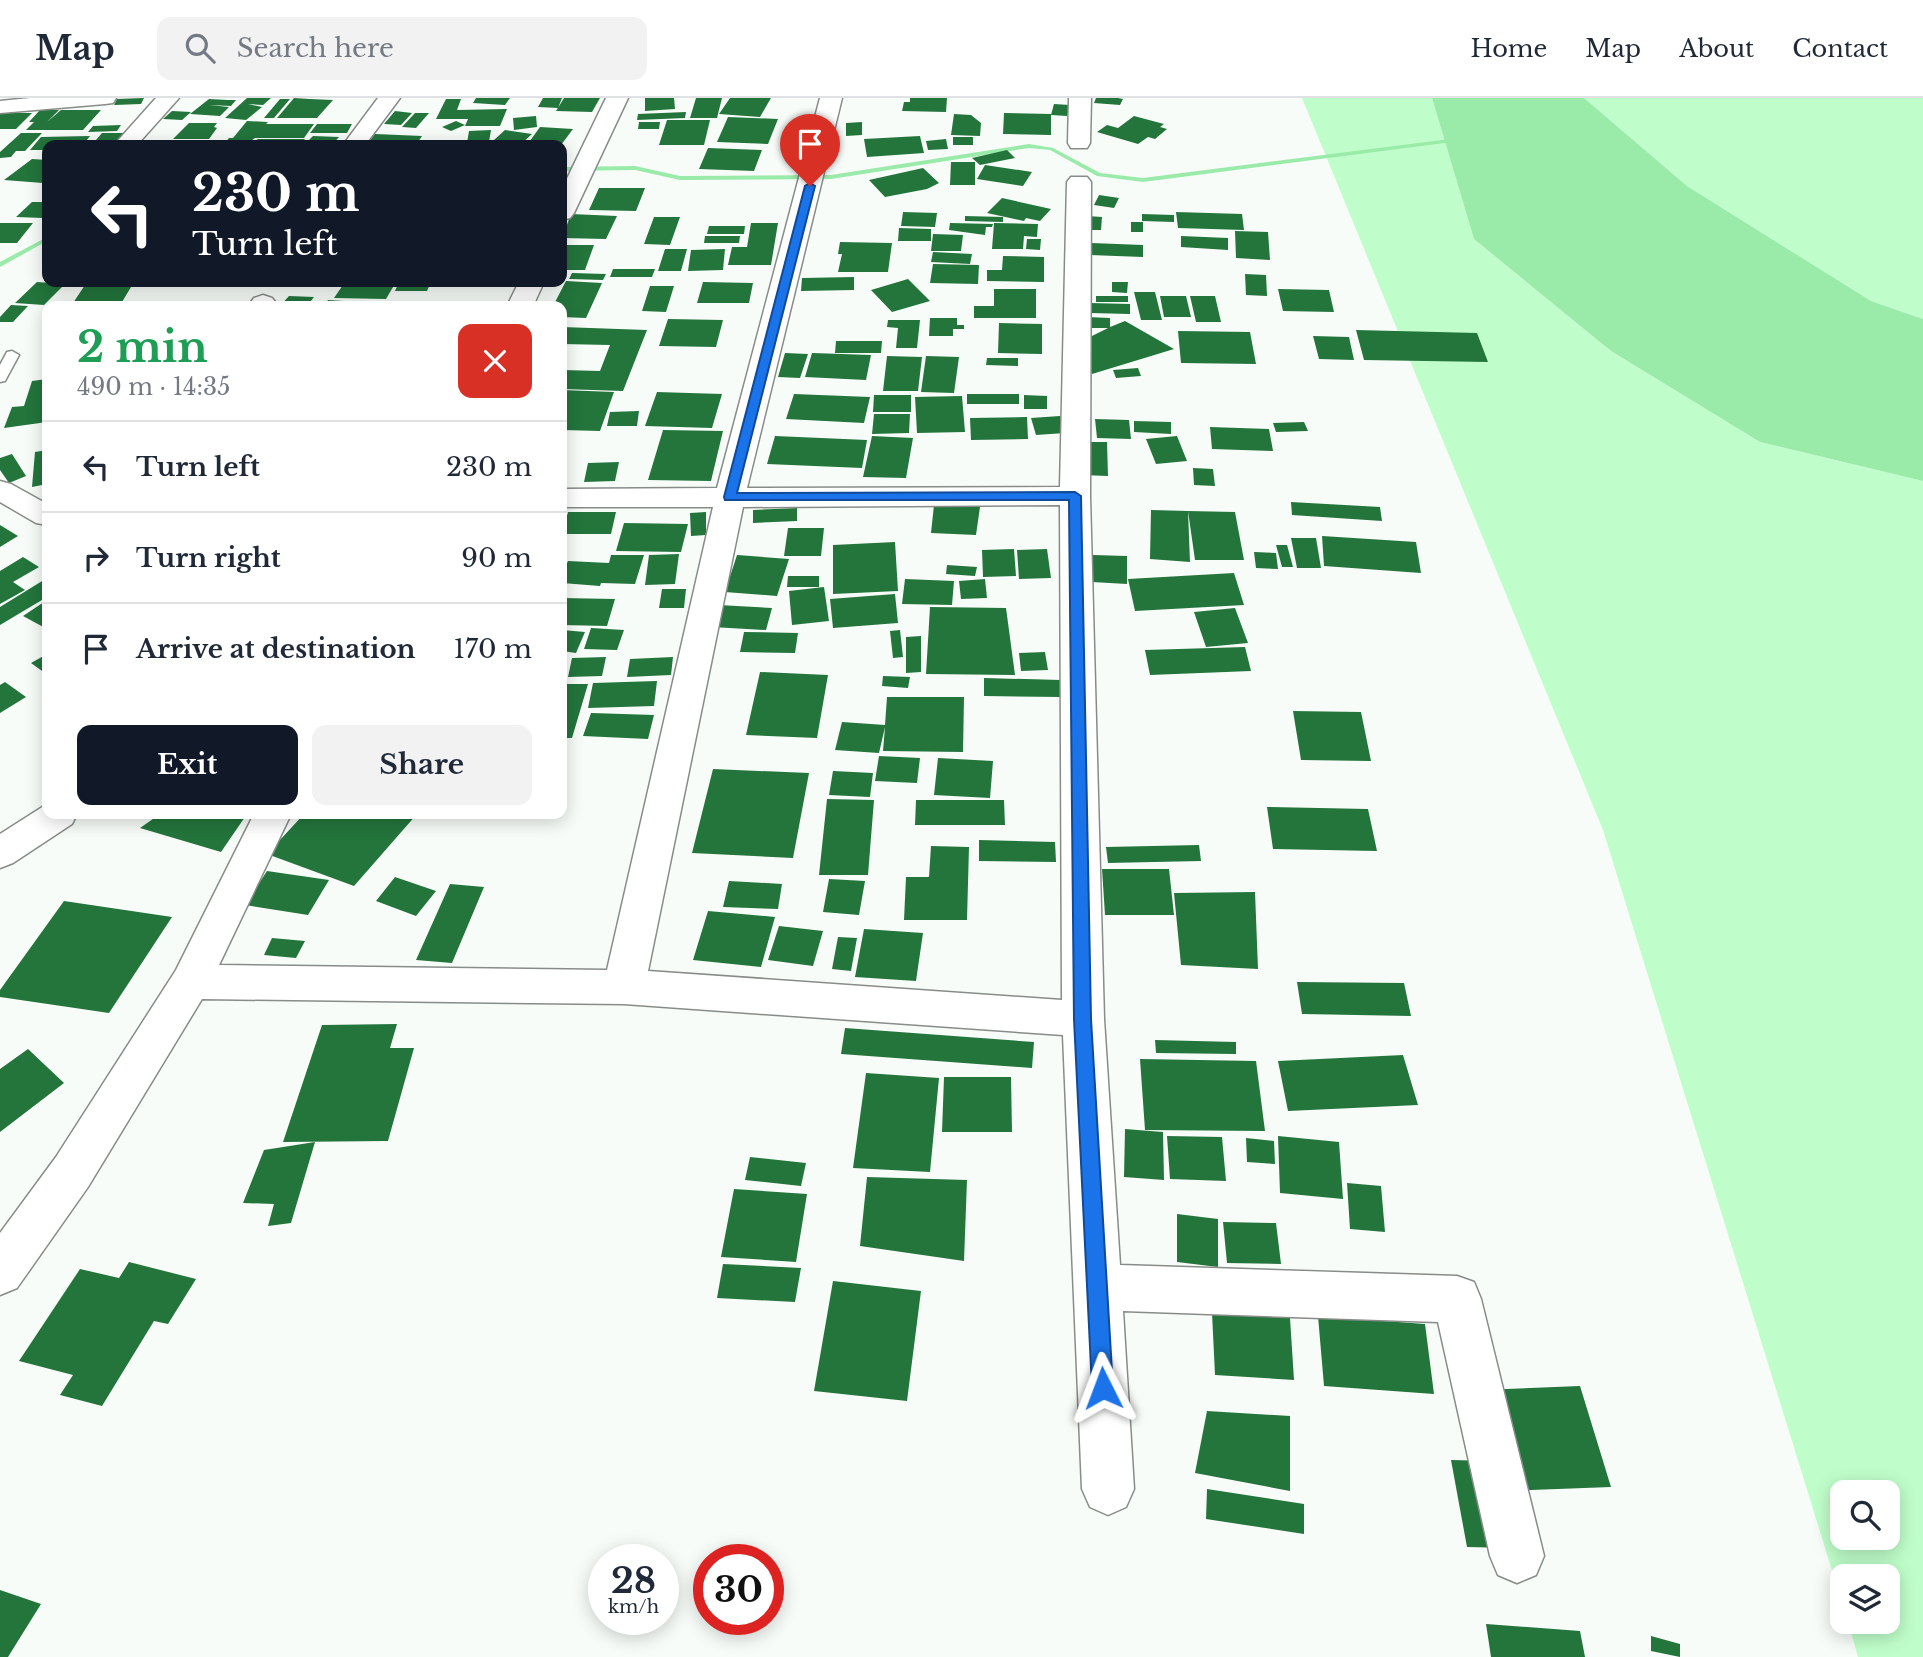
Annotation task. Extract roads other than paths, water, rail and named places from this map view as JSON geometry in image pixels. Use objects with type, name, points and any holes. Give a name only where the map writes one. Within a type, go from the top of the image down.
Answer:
[{"type":"street","points":[[0,107],[105,98]]},
{"type":"street","points":[[130,140],[169,98]]},
{"type":"street","points":[[358,140],[388,98]]},
{"type":"street","points":[[567,202],[617,98]]},
{"type":"street","points":[[624,987],[730,497],[831,98]]},
{"type":"street","points":[[1079,143],[1080,98]]},
{"type":"street","points":[[1079,182],[1075,496],[1083,1019],[1108,1489]]},
{"type":"street","points":[[0,490],[42,513]]},
{"type":"street","points":[[567,498],[1075,496]]},
{"type":"street","points":[[0,853],[51,819]]},
{"type":"street","points":[[0,1272],[72,1172],[191,982],[270,819]]},
{"type":"street","points":[[191,982],[624,987],[1083,1019]]},
{"type":"street","points":[[1097,1287],[1457,1298],[1517,1556]]},
{"type":"lane","points":[[0,378],[12,355]]},
{"type":"waterway","points":[[567,169],[635,168],[680,178],[831,177],[1029,146],[1051,149],[1099,175],[1143,180],[1458,140]]},
{"type":"waterway","points":[[0,265],[42,242]]}]
